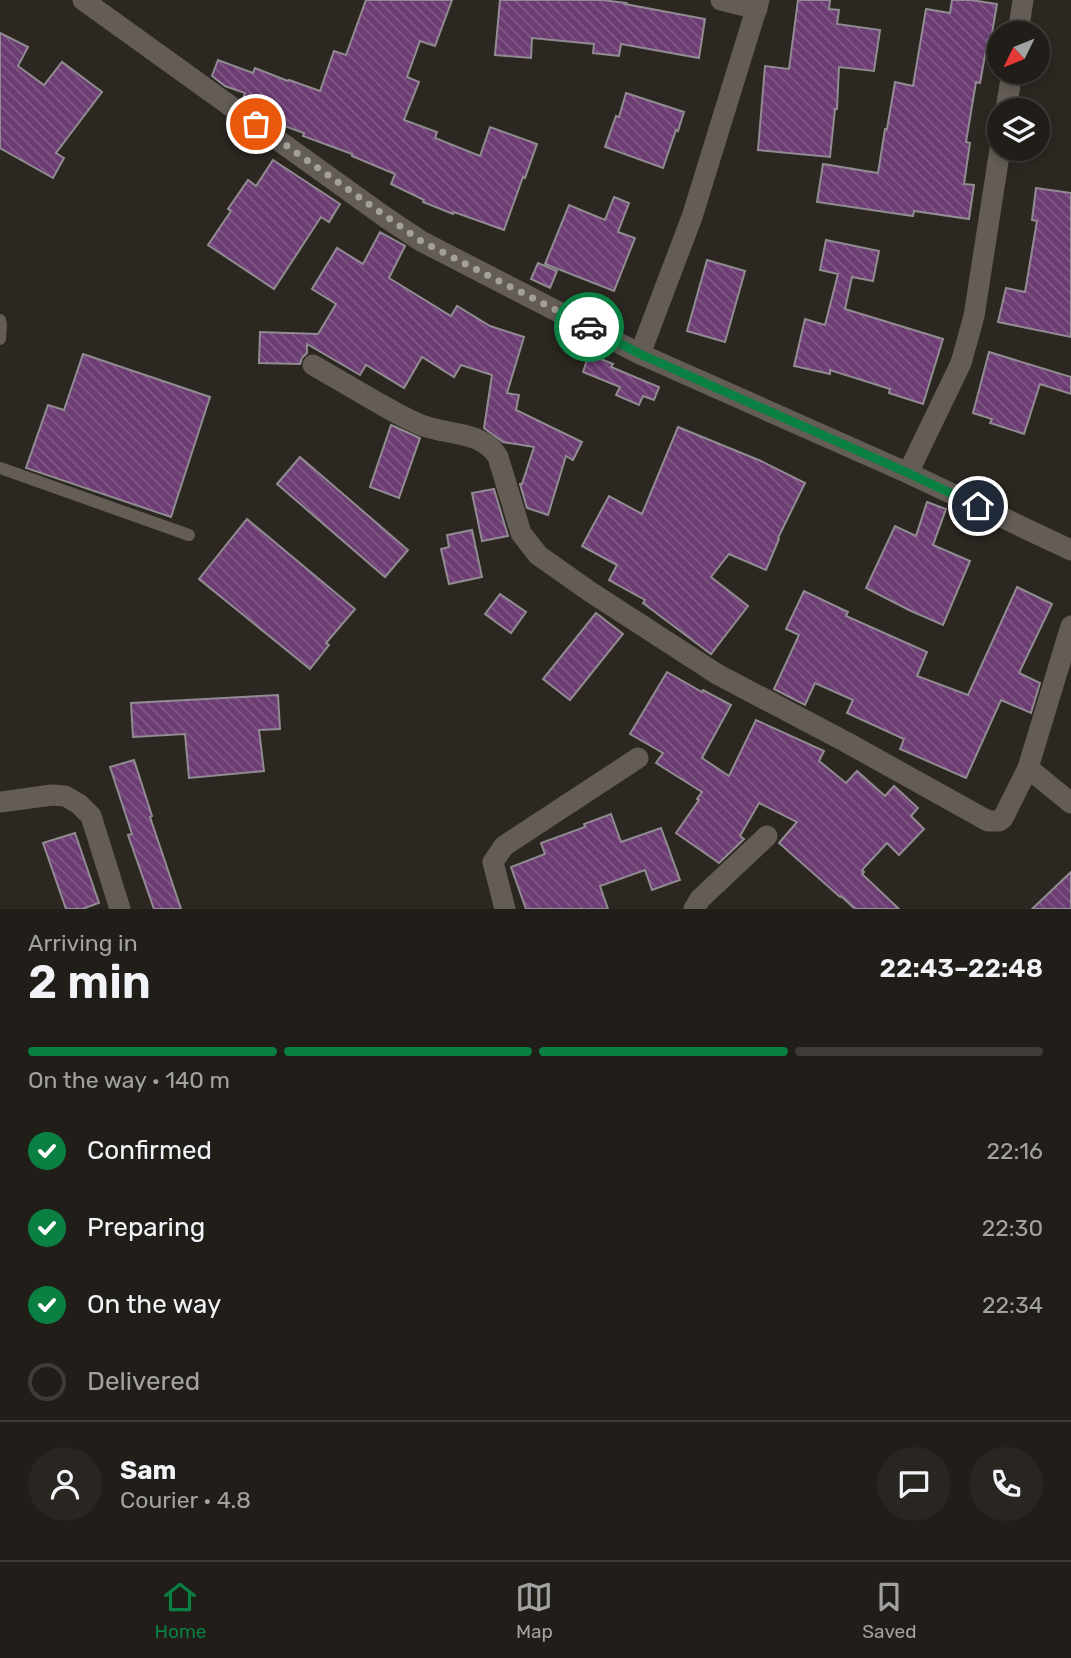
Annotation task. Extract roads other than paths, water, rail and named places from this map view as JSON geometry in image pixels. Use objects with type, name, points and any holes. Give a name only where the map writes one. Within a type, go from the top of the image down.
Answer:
[{"type":"street","points":[[83,0],[421,241],[640,354],[908,473],[1071,550]]},
{"type":"street","points":[[640,354],[692,217],[758,5],[721,0]]},
{"type":"street","points":[[1020,21],[1023,0]]},
{"type":"street","points":[[908,473],[961,363],[974,316],[998,161]]},
{"type":"street","points":[[313,365],[425,427],[468,435],[494,450],[520,533],[538,555],[589,591],[718,674],[988,821],[999,821],[1003,818],[1028,768],[1071,626]]},
{"type":"street","points":[[505,909],[493,862],[504,846],[638,758]]},
{"type":"street","points":[[1028,768],[1071,803]]},
{"type":"street","points":[[0,802],[65,796],[79,804],[91,816],[120,909]]},
{"type":"street","points":[[694,909],[700,899],[768,835]]},
{"type":"lane","points":[[0,320],[0,339]]},
{"type":"lane","points":[[0,468],[189,535]]}]
